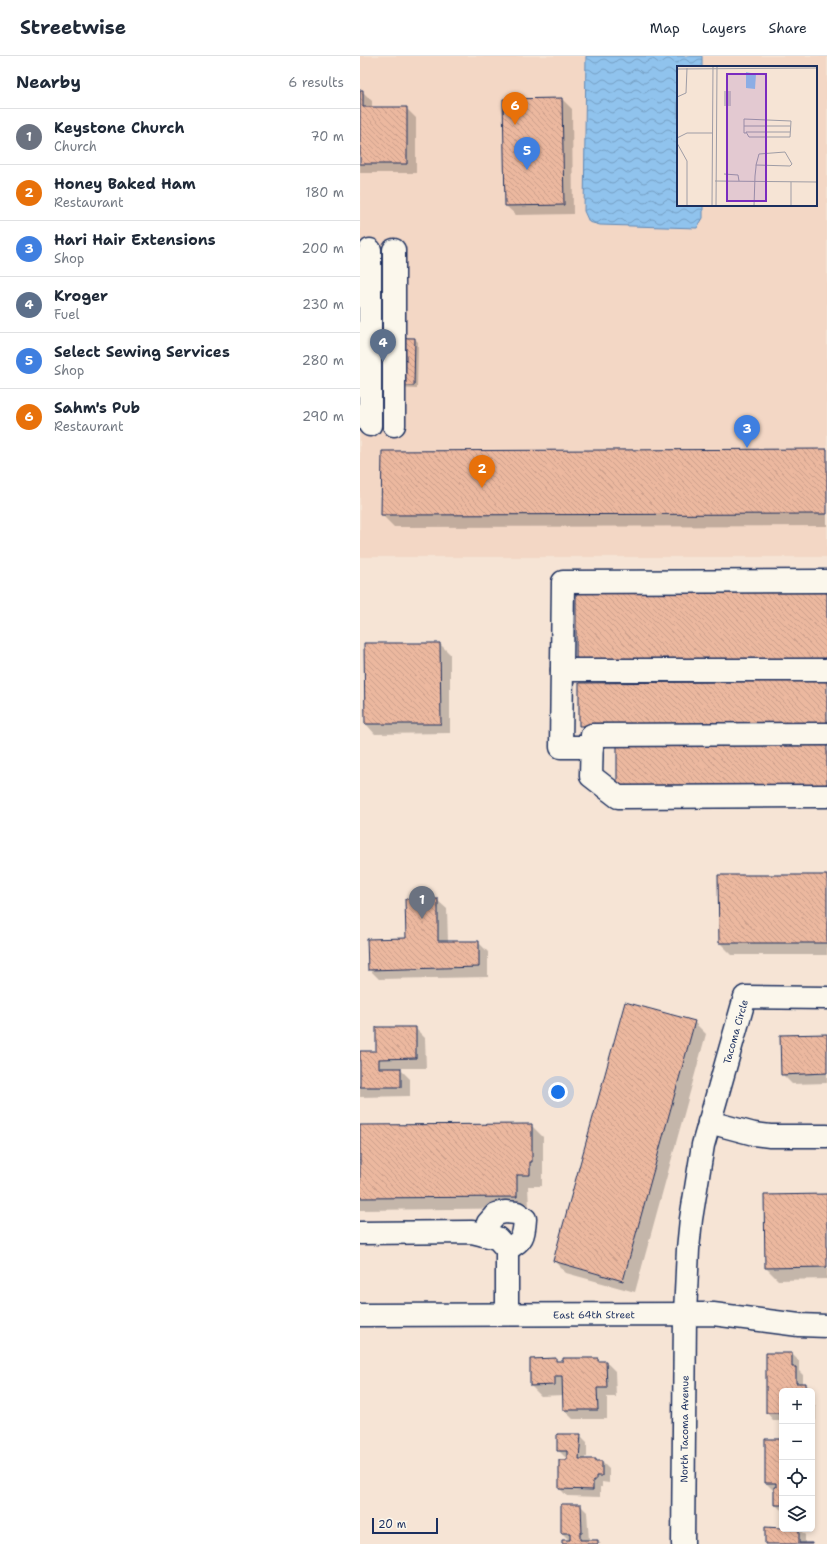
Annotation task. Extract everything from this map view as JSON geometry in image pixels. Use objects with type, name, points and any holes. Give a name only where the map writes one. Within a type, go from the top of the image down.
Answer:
[{"type":"street","points":[[370,250],[370,425]]},
{"type":"street","points":[[394,250],[394,425]]},
{"type":"street","points":[[592,747],[561,747],[563,582],[827,581]]},
{"type":"street","points":[[562,670],[827,670]]},
{"type":"street","points":[[827,734],[592,735],[591,776],[618,797],[827,796]]},
{"type":"street","name":"Tacoma Circle","points":[[685,1314],[691,1219],[703,1145],[745,997],[827,998]]},
{"type":"street","points":[[709,1122],[754,1134],[770,1136],[827,1136]]},
{"type":"street","points":[[484,1235],[488,1223],[496,1214],[505,1212],[517,1213],[525,1219],[524,1234],[517,1244],[507,1249]]},
{"type":"street","points":[[360,1233],[472,1232],[497,1238],[507,1249],[507,1314]]},
{"type":"street","name":"North Tacoma Avenue","points":[[683,1544],[685,1314]]},
{"type":"street","name":"East 64th Street","points":[[360,1315],[713,1314],[799,1325],[827,1326]]},
{"type":"shaded area","points":[[360,56],[827,56],[827,557],[360,557]]},
{"type":"water","points":[[586,56],[702,56],[702,66],[677,66],[677,206],[703,206],[703,218],[697,228],[600,225],[589,222],[584,211]]},
{"type":"building","points":[[360,90],[363,90],[363,107],[407,107],[407,164],[360,164]]},
{"type":"building","points":[[562,98],[564,205],[505,206],[503,99]]},
{"type":"building","points":[[360,337],[415,338],[414,386],[360,384]]},
{"type":"building","points":[[827,449],[827,514],[381,515],[382,451]]},
{"type":"building","points":[[576,592],[827,592],[827,662],[576,663]]},
{"type":"building","points":[[364,643],[440,643],[441,724],[365,724]]},
{"type":"building","points":[[827,681],[827,724],[579,726],[579,683]]},
{"type":"building","points":[[827,745],[827,790],[617,791],[617,746]]},
{"type":"building","points":[[718,875],[827,875],[827,943],[719,943]]},
{"type":"building","points":[[405,899],[438,899],[438,941],[479,941],[479,967],[368,970],[367,939],[406,938]]},
{"type":"building","points":[[625,1002],[695,1021],[623,1281],[553,1261]]},
{"type":"building","points":[[376,1027],[416,1027],[416,1058],[379,1059],[379,1068],[401,1068],[401,1087],[360,1087],[360,1051],[376,1051]]},
{"type":"building","points":[[827,1034],[827,1073],[781,1075],[780,1035]]},
{"type":"building","points":[[532,1124],[532,1162],[530,1162],[530,1175],[517,1175],[517,1197],[360,1198],[360,1125]]},
{"type":"building","points":[[827,1194],[827,1267],[765,1268],[764,1195]]},
{"type":"building","points":[[766,1353],[792,1353],[792,1367],[796,1367],[796,1383],[806,1383],[806,1388],[779,1388],[779,1413],[766,1413]]},
{"type":"building","points":[[556,1358],[556,1361],[563,1361],[563,1358],[598,1358],[598,1361],[606,1361],[607,1388],[597,1388],[598,1410],[563,1410],[562,1376],[555,1376],[555,1385],[530,1386],[530,1359]]},
{"type":"building","points":[[557,1434],[581,1434],[579,1459],[596,1459],[596,1461],[602,1461],[602,1476],[596,1476],[596,1480],[593,1480],[593,1490],[559,1489],[559,1460],[567,1460],[567,1451],[557,1451]]},
{"type":"building","points":[[765,1439],[779,1439],[779,1505],[774,1505],[774,1487],[776,1487],[776,1483],[765,1483]]},
{"type":"building","points":[[561,1504],[581,1504],[582,1533],[580,1533],[580,1540],[598,1540],[598,1544],[562,1544],[562,1540],[570,1540],[570,1533],[561,1533]]},
{"type":"building","points":[[765,1527],[779,1528],[779,1532],[799,1532],[799,1543],[812,1543],[812,1544],[765,1544]]},
{"type":"place","name":"Sahm's Pub","points":[[515,125]]},
{"type":"place","name":"Select Sewing Services","points":[[527,170]]},
{"type":"place","name":"Kroger","points":[[383,362]]},
{"type":"place","name":"Hari Hair Extensions","points":[[747,448]]},
{"type":"place","name":"Honey Baked Ham","points":[[482,488]]},
{"type":"place","name":"Keystone Church","points":[[422,919]]}]
